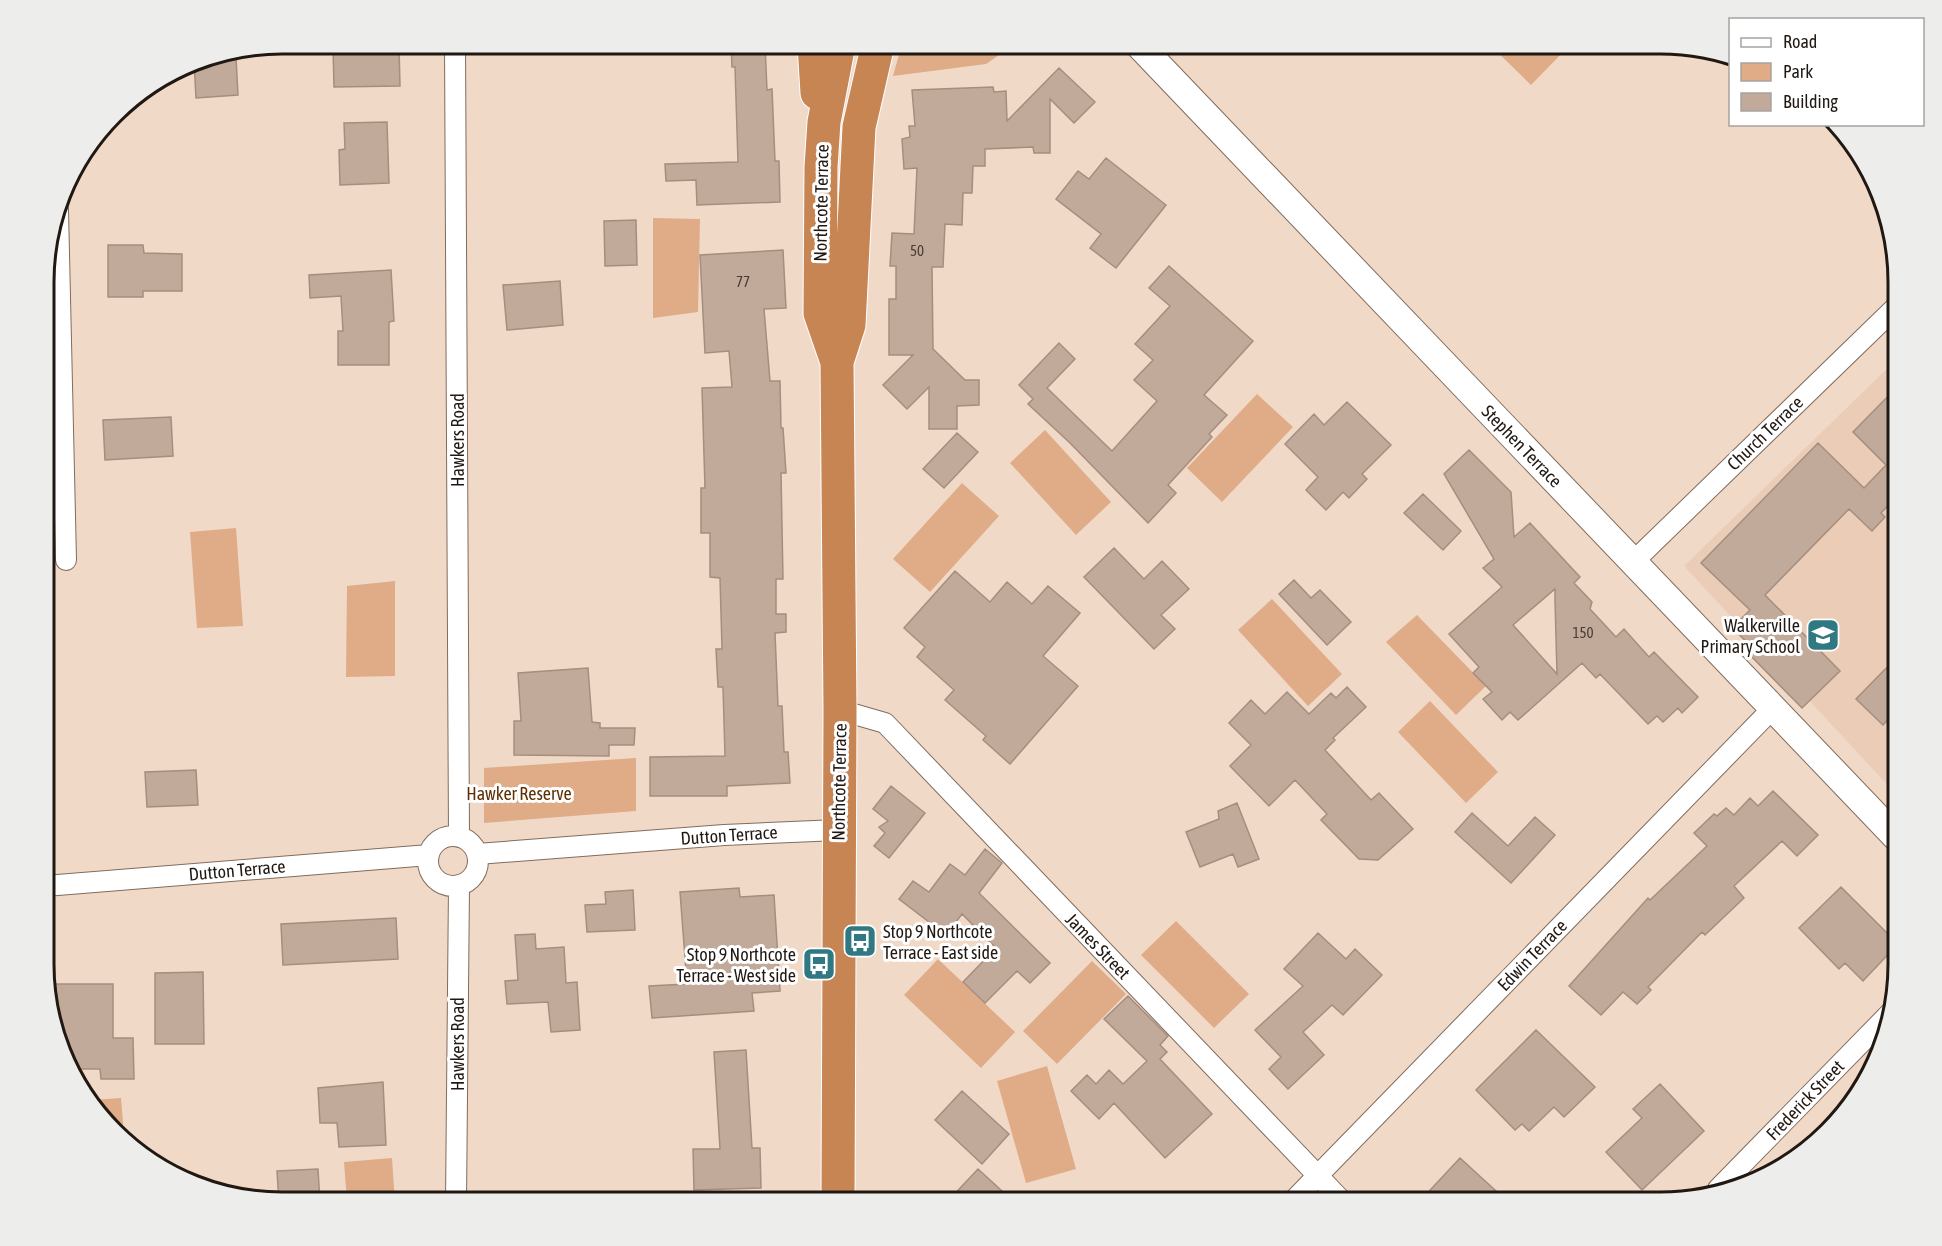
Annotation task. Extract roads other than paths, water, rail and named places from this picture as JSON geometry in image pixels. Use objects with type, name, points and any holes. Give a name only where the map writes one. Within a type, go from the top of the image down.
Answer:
[{"type":"highway","points":[[815,54],[821,143]]},
{"type":"highway","name":"Northcote Terrace","points":[[837,54],[821,143],[820,313],[837,362]]},
{"type":"highway","name":"Northcote Terrace","points":[[838,1192],[840,710],[837,362],[849,325],[859,128],[876,54]]},
{"type":"main road","name":"Stephen Terrace","points":[[1144,54],[1888,829]]},
{"type":"street","name":"Hawkers Road","points":[[455,54],[459,837]]},
{"type":"street","points":[[59,235],[66,560]]},
{"type":"street","name":"Church Terrace","points":[[1633,562],[1888,315]]},
{"type":"street","name":"Edwin Terrace","points":[[1302,1192],[1773,708]]},
{"type":"street","name":"James Street","points":[[840,710],[885,723],[1333,1192]]},
{"type":"street","name":"Dutton Terrace","points":[[477,854],[724,835],[838,830]]},
{"type":"street","points":[[459,837],[473,846],[478,862],[472,877],[459,885],[450,886],[435,878],[430,871],[429,855],[437,842],[444,838],[459,837]]},
{"type":"street","name":"Dutton Terrace","points":[[54,885],[429,855]]},
{"type":"street","name":"Hawkers Road","points":[[456,1192],[459,885]]},
{"type":"street","name":"Frederick Street","points":[[1724,1183],[1880,1023]]},
{"type":"place","name":"Walkerville Primary School","points":[[1823,635]]},
{"type":"place","name":"Stop 9 Northcote Terrace - East side","points":[[860,941]]},
{"type":"place","name":"Stop 9 Northcote Terrace - West side","points":[[819,964]]},
{"type":"park label","name":"Hawker Reserve","points":[[519,793]]}]
